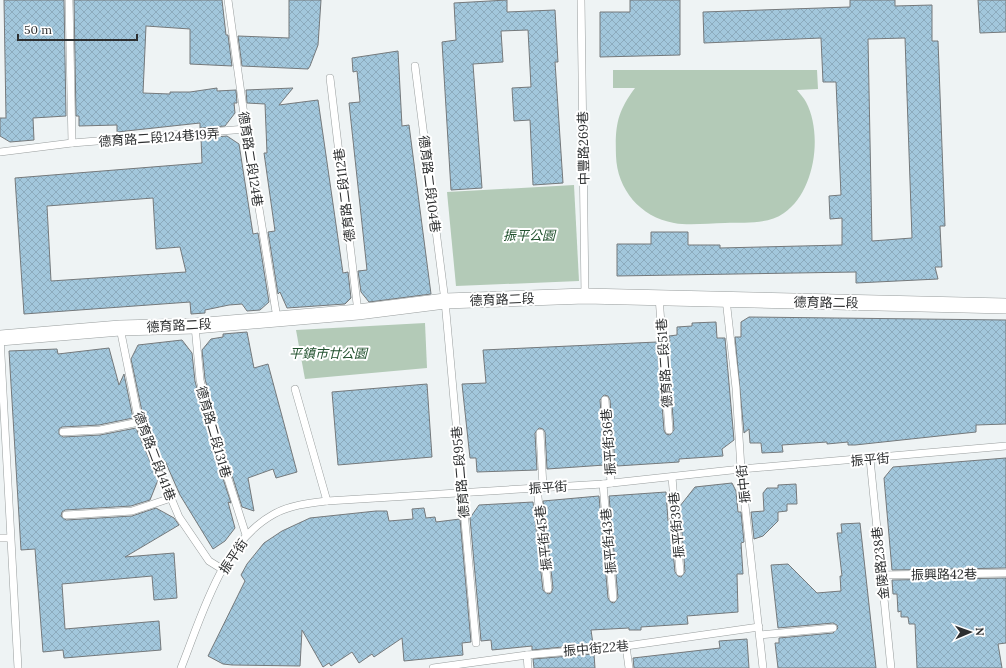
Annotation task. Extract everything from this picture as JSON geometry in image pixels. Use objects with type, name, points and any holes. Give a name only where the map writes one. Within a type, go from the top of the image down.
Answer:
[{"type":"street","name":"德育路二段","points":[[0,338],[120,328],[195,326],[358,312],[445,301],[585,296],[1006,306]]},
{"type":"lane","points":[[69,0],[72,143]]},
{"type":"lane","name":"德育路二段124巷","points":[[228,0],[246,130],[277,318]]},
{"type":"lane","name":"中豐路269巷","points":[[581,0],[585,296]]},
{"type":"lane","name":"德育路二段104巷","points":[[415,66],[445,301]]},
{"type":"lane","name":"德育路二段112巷","points":[[330,78],[358,312]]},
{"type":"lane","name":"德育路二段124巷19弄","points":[[0,152],[72,143],[246,130]]},
{"type":"lane","name":"德育路二段51巷","points":[[660,297],[669,430]]},
{"type":"lane","name":"振中街","points":[[726,299],[763,668]]},
{"type":"lane","name":"德育路二段95巷","points":[[445,301],[476,643]]},
{"type":"lane","name":"德育路二段131巷","points":[[195,326],[200,380],[214,435],[246,535]]},
{"type":"lane","name":"德育路二段141巷","points":[[120,328],[139,422],[179,517],[210,561],[222,569]]},
{"type":"lane","points":[[0,338],[18,668]]},
{"type":"lane","points":[[295,389],[328,501]]},
{"type":"lane","name":"振平街36巷","points":[[605,400],[611,483]]},
{"type":"lane","points":[[63,432],[100,430],[139,422]]},
{"type":"lane","name":"振平街45巷","points":[[540,433],[540,487],[548,589]]},
{"type":"lane","name":"振平街","points":[[181,668],[222,569],[246,535],[274,514],[304,504],[462,492],[603,484],[742,469],[1006,446]]},
{"type":"lane","name":"金陵路238巷","points":[[870,459],[891,668]]},
{"type":"lane","name":"振平街39巷","points":[[672,477],[680,572]]},
{"type":"lane","name":"振平街43巷","points":[[603,484],[613,598]]},
{"type":"lane","points":[[66,515],[132,511],[171,498]]},
{"type":"lane","points":[[0,538],[10,538]]},
{"type":"lane","name":"振興路42巷","points":[[881,575],[1006,573]]},
{"type":"lane","name":"振中街22巷","points":[[433,668],[527,654],[626,646],[759,627]]},
{"type":"lane","points":[[760,635],[833,628]]},
{"type":"lane","points":[[626,646],[629,668]]},
{"type":"lane","points":[[527,654],[528,668]]},
{"type":"green space","points":[[613,70],[817,70],[818,89],[797,90],[805,100],[811,115],[815,146],[809,177],[795,204],[777,217],[748,223],[680,224],[662,220],[641,208],[633,200],[621,180],[617,168],[616,156],[618,120],[624,105],[635,88],[613,88]]},
{"type":"green space","name":"振平公園","points":[[574,185],[579,281],[456,286],[447,192]]},
{"type":"green space","name":"平鎮市廿公園","points":[[425,323],[427,368],[305,379],[296,330]]},
{"type":"building","points":[[4,0],[64,0],[66,116],[33,118],[34,140],[10,142],[0,136],[0,118],[6,118]]},
{"type":"building","points":[[74,0],[222,0],[226,35],[228,35],[232,66],[190,64],[190,29],[146,26],[143,93],[170,94],[170,92],[190,92],[217,88],[217,91],[236,90],[237,103],[234,103],[235,113],[225,126],[200,128],[200,123],[117,132],[117,125],[79,126],[79,116],[76,116]]},
{"type":"building","points":[[289,0],[321,0],[318,45],[308,69],[242,66],[238,36],[289,38]]},
{"type":"building","points":[[507,0],[507,12],[555,10],[558,62],[555,62],[563,183],[533,185],[530,120],[514,121],[512,88],[531,87],[528,30],[501,31],[503,62],[473,64],[482,188],[451,190],[442,42],[456,40],[454,3]]},
{"type":"building","points":[[630,0],[680,0],[680,55],[600,57],[600,12],[630,12]]},
{"type":"building","points":[[850,0],[895,0],[895,6],[932,5],[932,41],[938,41],[945,226],[940,226],[942,267],[935,267],[938,279],[856,283],[856,272],[617,276],[617,244],[651,244],[651,232],[688,232],[688,245],[720,245],[720,248],[842,245],[842,218],[830,219],[829,196],[841,195],[836,82],[823,82],[821,38],[704,43],[703,12],[850,7]],"holes":[[[905,38],[912,238],[872,241],[868,39]]]},
{"type":"building","points":[[978,0],[1006,0],[1006,32],[980,33]]},
{"type":"building","points":[[398,51],[402,126],[409,125],[431,294],[369,302],[361,292],[358,271],[367,270],[349,103],[360,102],[357,71],[353,72],[352,58]]},
{"type":"building","points":[[293,88],[279,105],[318,100],[343,273],[348,272],[351,298],[345,304],[287,308],[280,292],[278,294],[268,232],[275,231],[264,153],[267,153],[265,104],[247,103],[246,90]]},
{"type":"building","points":[[227,136],[239,144],[253,234],[258,233],[269,302],[260,310],[247,311],[242,304],[205,310],[205,313],[191,314],[190,302],[24,314],[15,178],[202,163],[201,138]],"holes":[[[153,198],[156,249],[180,247],[186,272],[51,281],[47,206]]]},
{"type":"building","points":[[749,317],[1006,320],[1006,424],[976,425],[976,432],[855,445],[848,445],[848,442],[827,444],[827,442],[782,445],[783,452],[762,453],[761,443],[750,443],[749,429],[744,433],[735,337],[741,337],[741,322]]},
{"type":"building","points":[[716,322],[717,338],[725,338],[734,440],[722,449],[723,456],[679,459],[679,462],[617,466],[617,464],[615,464],[610,400],[608,396],[604,395],[600,400],[605,465],[547,469],[545,432],[543,429],[539,428],[535,433],[537,470],[477,472],[476,458],[470,458],[462,384],[486,383],[483,350],[657,342],[664,430],[666,434],[670,435],[674,430],[667,341],[670,341],[669,336],[677,335],[677,327],[692,326],[692,323]]},
{"type":"building","points":[[247,332],[254,368],[268,364],[297,472],[276,478],[273,469],[248,478],[254,511],[242,507],[219,434],[205,379],[202,350],[211,339],[223,337],[223,334]]},
{"type":"building","points":[[182,340],[192,353],[195,381],[209,436],[231,503],[228,502],[235,528],[225,541],[213,549],[180,495],[165,461],[163,467],[144,421],[131,359],[138,345]]},
{"type":"building","points":[[109,348],[119,385],[124,374],[133,418],[99,425],[62,427],[59,429],[59,434],[63,437],[100,435],[136,428],[158,480],[150,500],[131,506],[65,510],[62,512],[61,516],[66,520],[132,516],[156,508],[174,518],[179,525],[125,557],[174,553],[177,598],[154,600],[152,576],[62,584],[65,629],[159,621],[161,650],[64,658],[63,650],[43,652],[35,549],[21,550],[9,351],[57,349],[58,354]]},
{"type":"building","points":[[427,384],[432,457],[338,465],[332,392]]},
{"type":"building","points":[[1006,458],[1006,568],[892,570],[884,478],[893,467]]},
{"type":"building","points":[[732,483],[736,491],[738,512],[741,512],[744,542],[741,543],[743,574],[737,574],[738,612],[687,616],[688,624],[641,627],[641,630],[629,630],[629,628],[591,630],[593,644],[532,650],[532,646],[492,650],[491,640],[481,641],[470,518],[479,505],[533,502],[543,590],[548,594],[551,593],[553,588],[543,501],[599,496],[608,598],[614,603],[618,598],[609,496],[666,492],[668,521],[670,518],[675,572],[681,577],[685,572],[680,506],[695,487]]},
{"type":"building","points":[[796,484],[797,504],[787,504],[787,511],[778,512],[778,521],[763,536],[754,539],[751,512],[764,511],[763,493],[767,488],[778,488],[778,485]]},
{"type":"building","points":[[424,508],[426,518],[435,517],[436,522],[460,519],[471,642],[462,643],[463,655],[404,661],[402,638],[374,657],[372,654],[359,663],[352,652],[331,666],[329,663],[323,667],[302,630],[300,666],[232,665],[223,664],[208,656],[245,581],[241,575],[247,564],[264,543],[282,531],[310,518],[387,511],[389,521],[413,519],[412,509]]},
{"type":"building","points":[[860,523],[876,668],[778,668],[775,643],[779,643],[779,638],[833,633],[838,628],[837,625],[833,623],[778,628],[771,565],[788,564],[817,593],[841,591],[840,576],[842,576],[837,533],[842,533],[841,524]]},
{"type":"building","points":[[1006,578],[1006,643],[998,644],[1002,668],[917,668],[915,624],[909,624],[908,617],[901,617],[901,611],[898,612],[897,594],[893,594],[892,580]]},
{"type":"building","points":[[747,639],[749,668],[634,668],[633,658],[720,648],[719,641]]},
{"type":"building","points":[[594,654],[595,668],[534,668],[533,659]]}]
